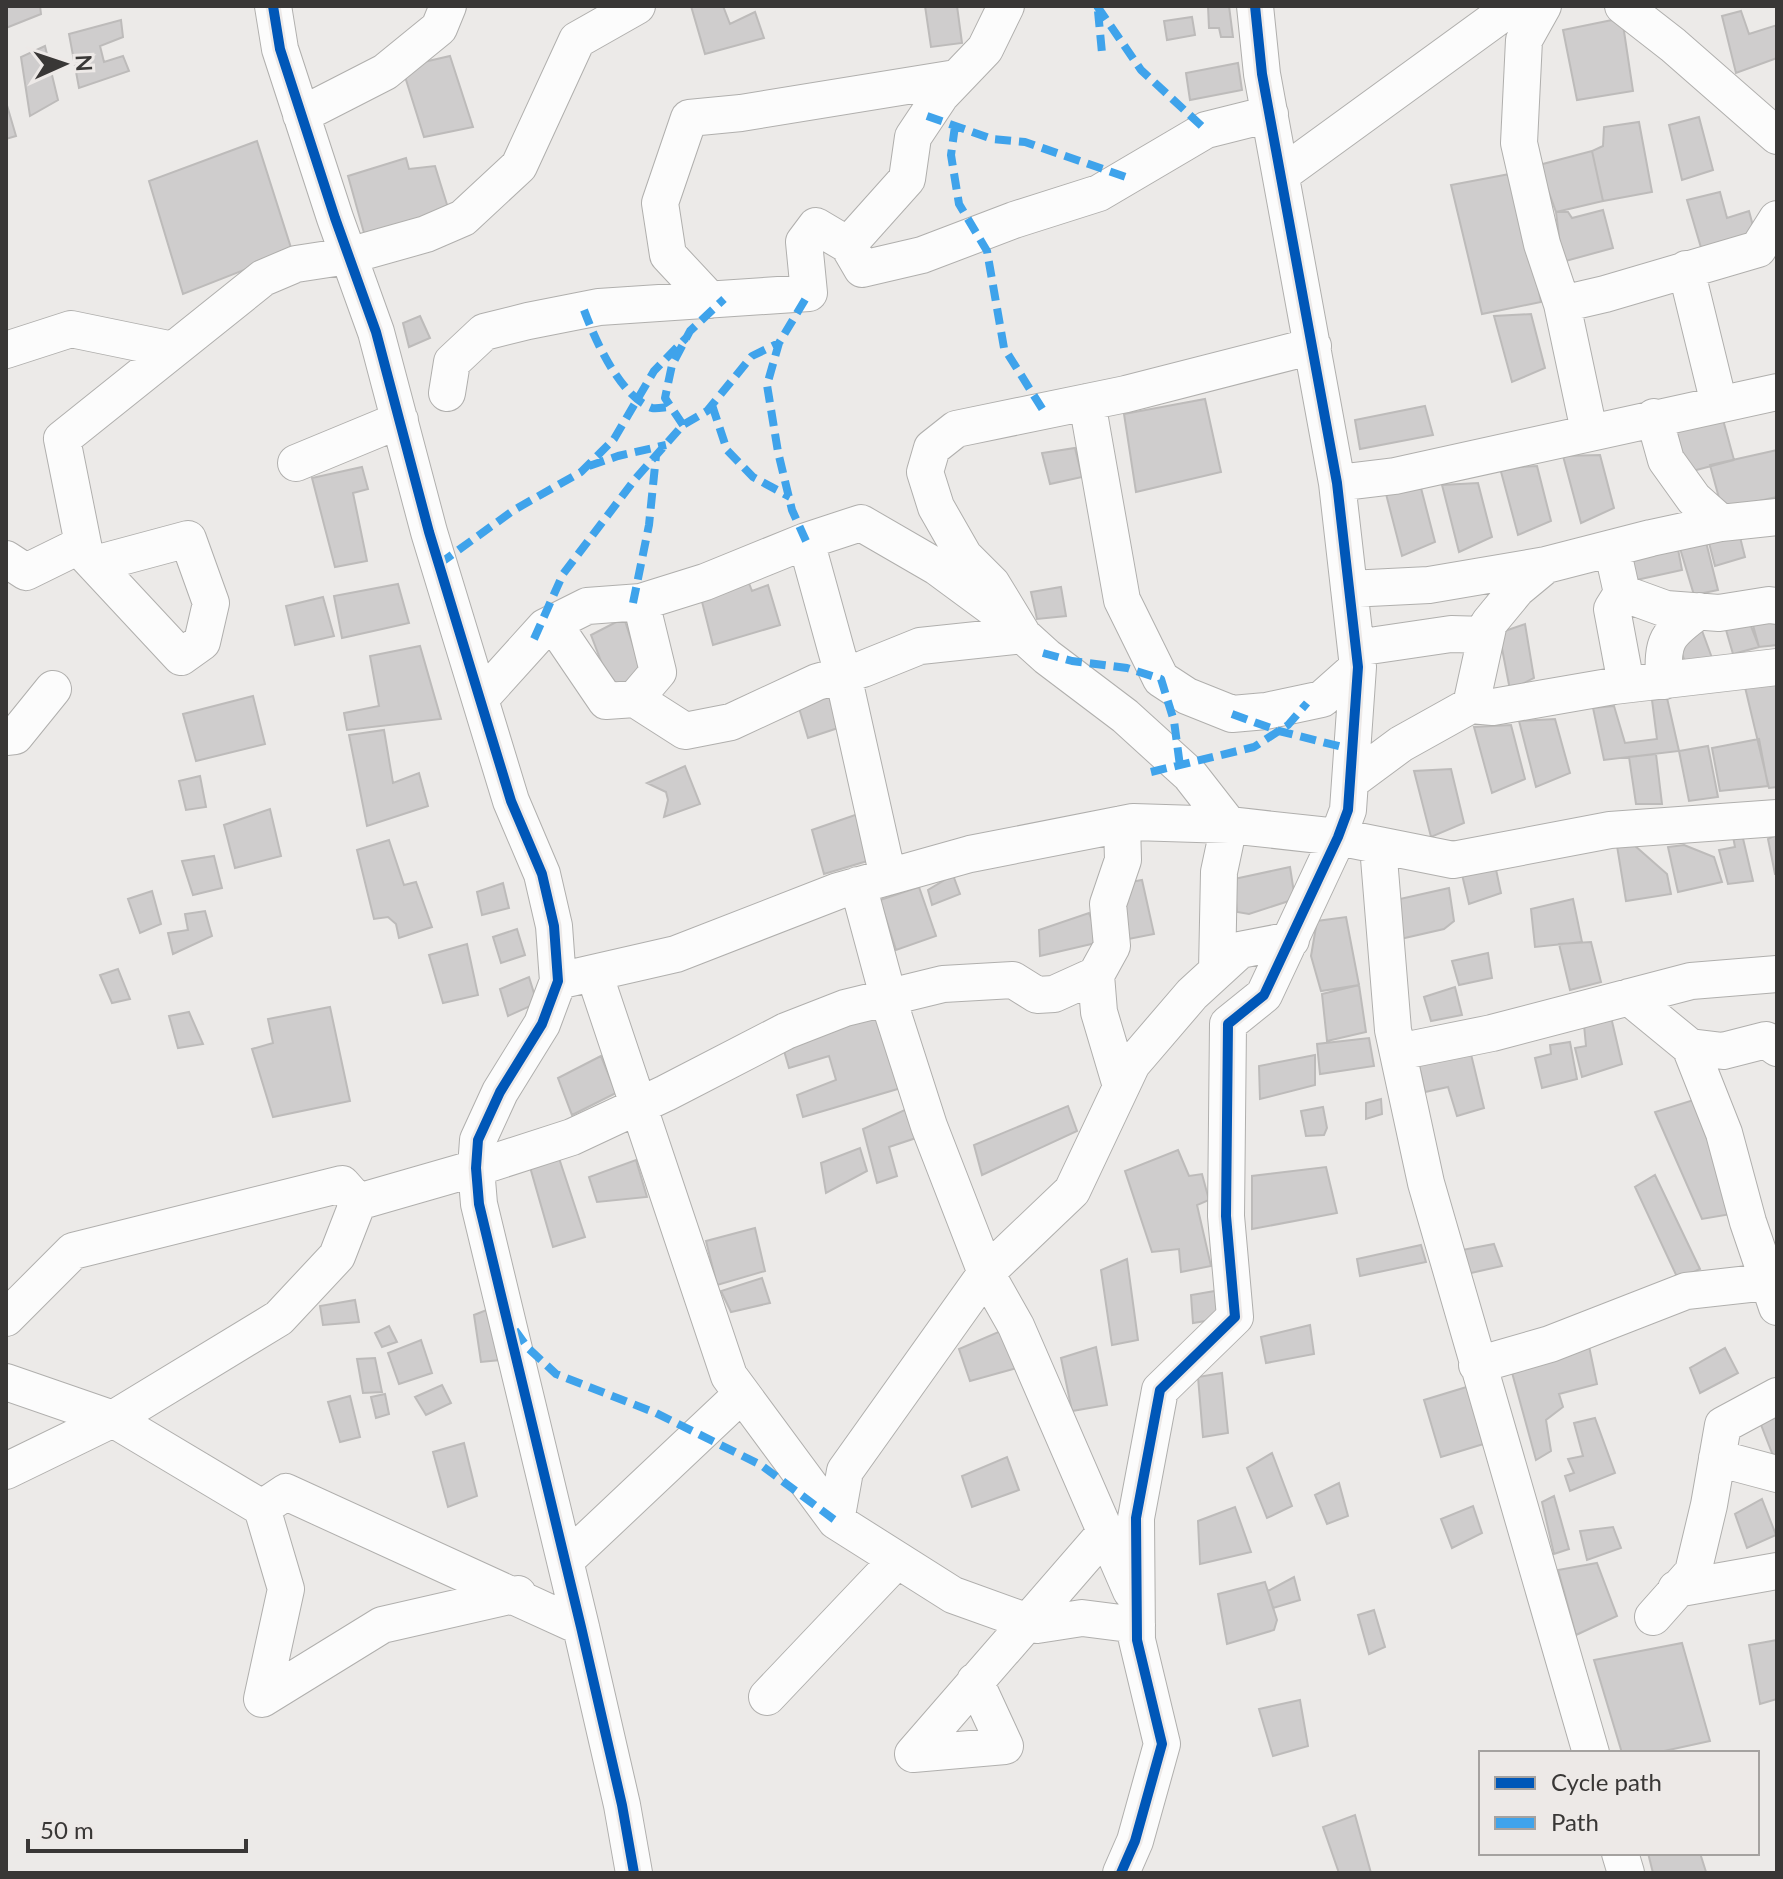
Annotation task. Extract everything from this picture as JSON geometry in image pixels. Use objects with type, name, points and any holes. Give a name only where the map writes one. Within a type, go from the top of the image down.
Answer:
[{"type":"street","points":[[273,6],[280,49],[376,332],[429,532],[511,801],[542,874],[554,926],[558,981],[542,1024],[500,1092],[478,1140],[476,1168],[479,1204],[581,1627],[622,1805],[634,1873]]},
{"type":"street","points":[[301,115],[385,72],[439,28],[448,6]]},
{"type":"street","points":[[13,571],[89,554],[62,439],[263,278],[296,264],[348,256],[426,234],[463,218],[519,166],[577,40],[637,6]]},
{"type":"street","points":[[848,245],[907,179],[913,137],[941,95],[985,49],[1006,6]]},
{"type":"street","points":[[1121,1873],[1135,1841],[1162,1744],[1137,1640],[1136,1518],[1160,1390],[1235,1317],[1226,1216],[1228,1024],[1264,995],[1338,837],[1348,810],[1351,781],[1357,658],[1337,483],[1262,74],[1255,6]]},
{"type":"street","points":[[1282,174],[1513,6]]},
{"type":"street","points":[[1543,6],[1524,40],[1519,143],[1542,244],[1562,304],[1589,431]]},
{"type":"street","points":[[1623,6],[1673,45],[1777,136]]},
{"type":"street","points":[[710,300],[668,255],[660,203],[689,118],[741,113],[956,78]]},
{"type":"street","points":[[447,393],[452,362],[484,332],[599,307],[809,293],[804,242],[816,226],[848,245],[862,269],[922,255],[1014,220],[1099,193],[1206,130],[1270,114]]},
{"type":"street","points":[[1562,304],[1758,249],[1777,219]]},
{"type":"street","points":[[1686,269],[1719,404]]},
{"type":"street","points":[[6,350],[71,329],[173,350]]},
{"type":"street","points":[[1023,635],[992,584],[964,556],[936,507],[925,472],[932,448],[956,429],[1087,402],[1313,346]]},
{"type":"street","points":[[1337,483],[1395,476],[1777,392]]},
{"type":"street","points":[[1087,402],[1122,600],[1161,679],[1187,696],[1232,714],[1266,711],[1322,699],[1357,658],[1451,634],[1486,635]]},
{"type":"street","points":[[1654,417],[1666,460],[1694,499],[1721,523]]},
{"type":"street","points":[[296,463],[400,420]]},
{"type":"street","points":[[1349,589],[1429,585],[1546,565],[1721,523],[1777,517]]},
{"type":"street","points":[[480,699],[545,627],[587,606],[641,602],[705,582],[806,541],[861,523],[937,567],[994,609],[1047,657],[1125,716],[1190,775],[1229,825],[1219,872],[1217,971]]},
{"type":"street","points":[[806,541],[843,675],[888,999],[929,1126],[986,1273],[1016,1326],[1137,1610]]},
{"type":"street","points":[[1612,548],[1622,593],[1612,609],[1626,684]]},
{"type":"street","points":[[1471,705],[1489,623],[1517,589],[1546,565]]},
{"type":"street","points":[[1622,593],[1666,609],[1719,613],[1774,602]]},
{"type":"street","points":[[635,699],[658,672],[641,602]]},
{"type":"street","points":[[1664,681],[1663,652],[1673,630],[1699,611]]},
{"type":"street","points":[[553,623],[606,701],[635,699],[685,731],[731,722],[817,682],[920,646],[1023,635]]},
{"type":"street","points":[[1351,781],[1401,744],[1471,705],[1493,707],[1626,684],[1777,667]]},
{"type":"street","points":[[6,737],[15,736],[53,689]]},
{"type":"street","points":[[558,981],[676,954],[873,881],[970,854],[1133,822],[1229,825],[1338,837],[1453,860],[1610,830],[1777,818]]},
{"type":"street","points":[[1121,1086],[1099,1012],[1096,975],[1112,946],[1108,904],[1123,860],[1122,824]]},
{"type":"street","points":[[1378,846],[1393,1030],[1426,1183],[1590,1751]]},
{"type":"street","points":[[836,1521],[845,1471],[986,1273],[1072,1191],[1132,1064],[1192,994],[1240,950],[1291,940]]},
{"type":"street","points":[[594,973],[729,1376],[836,1521],[953,1595],[1037,1625],[1137,1610]]},
{"type":"street","points":[[1398,1052],[1492,1033],[1691,981],[1777,974]]},
{"type":"street","points":[[358,1202],[572,1137],[786,1031],[845,1008],[943,984],[1013,980],[1037,995],[1054,994],[1096,975]]},
{"type":"street","points":[[1477,1365],[1550,1344],[1686,1291],[1772,1295],[1724,1133],[1690,1047],[1629,997]]},
{"type":"street","points":[[1690,1047],[1723,1051],[1766,1040],[1777,1048]]},
{"type":"street","points":[[6,1318],[73,1251],[342,1184],[358,1202]]},
{"type":"street","points":[[6,1471],[113,1419],[279,1318],[337,1256],[358,1202]]},
{"type":"street","points":[[6,1382],[113,1419],[262,1508],[286,1589],[262,1699],[382,1625],[512,1596],[567,1570],[742,1394]]},
{"type":"street","points":[[1653,1617],[1693,1572],[1723,1425],[1777,1396]]},
{"type":"street","points":[[1717,1458],[1777,1474]]},
{"type":"street","points":[[262,1508],[286,1492],[581,1627]]},
{"type":"street","points":[[975,1681],[1105,1533]]},
{"type":"street","points":[[767,1697],[897,1560]]},
{"type":"street","points":[[1676,1589],[1777,1571]]},
{"type":"building","points":[[6,6],[40,6],[41,14],[6,28]]},
{"type":"building","points":[[691,6],[723,6],[730,24],[755,12],[764,38],[705,54]]},
{"type":"building","points":[[925,6],[957,6],[962,43],[931,47]]},
{"type":"building","points":[[1208,6],[1229,6],[1233,37],[1221,37],[1219,28],[1209,28]]},
{"type":"building","points":[[1741,11],[1749,34],[1777,25],[1777,58],[1736,73],[1722,16]]},
{"type":"building","points":[[1192,17],[1195,35],[1167,40],[1164,21]]},
{"type":"building","points":[[1622,18],[1633,91],[1577,100],[1563,30]]},
{"type":"building","points":[[121,20],[123,37],[100,46],[104,62],[123,56],[129,71],[79,88],[69,34]]},
{"type":"building","points":[[45,46],[58,100],[30,116],[21,57]]},
{"type":"building","points":[[450,56],[473,127],[424,137],[402,67]]},
{"type":"building","points":[[1238,63],[1242,90],[1190,100],[1186,73]]},
{"type":"building","points":[[6,102],[16,136],[6,139]]},
{"type":"building","points":[[1699,117],[1713,170],[1682,180],[1669,125]]},
{"type":"building","points":[[1639,122],[1652,192],[1603,201],[1592,151],[1603,146],[1604,127]]},
{"type":"building","points":[[257,141],[292,251],[183,294],[149,181]]},
{"type":"building","points":[[1592,151],[1603,201],[1556,212],[1539,165]]},
{"type":"building","points":[[406,158],[409,169],[435,166],[449,211],[366,240],[348,176]]},
{"type":"building","points":[[1515,173],[1541,302],[1482,314],[1451,185]]},
{"type":"building","points":[[1720,192],[1727,218],[1749,211],[1756,237],[1702,251],[1687,200]]},
{"type":"building","points":[[1603,210],[1613,248],[1562,262],[1556,212],[1568,212],[1572,218]]},
{"type":"building","points":[[1531,314],[1545,368],[1512,382],[1494,316]]},
{"type":"building","points":[[420,316],[430,338],[409,347],[403,323]]},
{"type":"building","points":[[1205,399],[1221,472],[1136,492],[1124,414]]},
{"type":"building","points":[[1425,406],[1433,435],[1360,449],[1355,420]]},
{"type":"building","points":[[1722,416],[1734,460],[1685,473],[1674,430]]},
{"type":"building","points":[[1075,448],[1082,477],[1050,484],[1042,453]]},
{"type":"building","points":[[1777,450],[1777,497],[1722,509],[1710,465]]},
{"type":"building","points":[[1600,455],[1614,508],[1581,523],[1563,456]]},
{"type":"building","points":[[1537,466],[1551,521],[1518,535],[1500,468]]},
{"type":"building","points":[[362,467],[368,489],[353,493],[367,561],[335,567],[312,478]]},
{"type":"building","points":[[1478,483],[1492,537],[1459,552],[1442,485]]},
{"type":"building","points":[[1421,488],[1435,542],[1402,556],[1385,490]]},
{"type":"building","points":[[1738,529],[1745,557],[1715,566],[1708,539]]},
{"type":"building","points":[[1705,538],[1718,590],[1694,595],[1679,545]]},
{"type":"building","points":[[1677,544],[1682,570],[1636,580],[1629,555]]},
{"type":"building","points":[[747,578],[752,591],[768,585],[780,625],[713,645],[700,594]]},
{"type":"building","points":[[398,584],[409,623],[342,638],[334,596]]},
{"type":"building","points":[[1061,587],[1066,616],[1037,619],[1031,592]]},
{"type":"building","points":[[323,597],[334,636],[295,645],[286,606]]},
{"type":"building","points":[[1777,612],[1777,645],[1759,647],[1751,618]]},
{"type":"building","points":[[1747,616],[1759,647],[1733,654],[1724,623]]},
{"type":"building","points":[[624,618],[643,676],[612,690],[591,635]]},
{"type":"building","points":[[1525,624],[1534,678],[1510,690],[1499,633]]},
{"type":"building","points":[[1701,628],[1712,658],[1686,664],[1675,637]]},
{"type":"building","points":[[420,646],[441,719],[347,730],[344,713],[379,706],[370,656]]},
{"type":"building","points":[[1777,676],[1777,787],[1769,788],[1744,683]]},
{"type":"building","points":[[829,695],[838,728],[808,738],[799,708]]},
{"type":"building","points":[[253,696],[265,744],[196,761],[183,714]]},
{"type":"building","points":[[1667,698],[1679,751],[1604,760],[1593,708],[1614,706],[1625,743],[1657,739],[1652,700]]},
{"type":"building","points":[[1555,719],[1570,773],[1536,787],[1519,721]]},
{"type":"building","points":[[1511,725],[1525,779],[1492,793],[1474,727]]},
{"type":"building","points":[[384,730],[393,783],[419,773],[428,806],[367,826],[349,735]]},
{"type":"building","points":[[1759,739],[1768,786],[1720,791],[1712,748]]},
{"type":"building","points":[[1708,746],[1718,797],[1689,801],[1679,751]]},
{"type":"building","points":[[1656,754],[1662,804],[1636,804],[1629,757]]},
{"type":"building","points":[[685,766],[700,804],[664,817],[668,800],[666,792],[647,783]]},
{"type":"building","points":[[1451,769],[1464,823],[1431,837],[1414,771]]},
{"type":"building","points":[[200,776],[206,807],[186,810],[179,781]]},
{"type":"building","points":[[270,809],[281,856],[235,868],[224,825]]},
{"type":"building","points":[[858,814],[874,859],[824,874],[812,830]]},
{"type":"building","points":[[1777,827],[1775,874],[1768,839],[1774,836],[1772,828]]},
{"type":"building","points":[[1741,830],[1753,881],[1728,884],[1719,850],[1735,847],[1732,831]]},
{"type":"building","points":[[389,840],[404,885],[416,882],[432,927],[399,938],[396,924],[388,917],[374,919],[357,850]]},
{"type":"building","points":[[1634,845],[1667,874],[1671,894],[1626,901],[1617,846]]},
{"type":"building","points":[[1684,845],[1714,857],[1722,882],[1678,892],[1668,847]]},
{"type":"building","points":[[214,856],[222,888],[193,895],[182,861]]},
{"type":"building","points":[[1494,860],[1501,893],[1469,904],[1460,866]]},
{"type":"building","points":[[1290,867],[1295,899],[1249,914],[1237,912],[1234,879]]},
{"type":"building","points":[[953,875],[960,894],[932,905],[928,890]]},
{"type":"building","points":[[1142,880],[1154,934],[1118,941],[1115,885]]},
{"type":"building","points":[[503,883],[509,908],[482,915],[477,892]]},
{"type":"building","points":[[919,887],[936,936],[896,950],[880,900]]},
{"type":"building","points":[[1449,888],[1454,921],[1444,929],[1396,940],[1391,901]]},
{"type":"building","points":[[152,891],[161,924],[140,933],[128,899]]},
{"type":"building","points":[[1573,899],[1582,942],[1535,947],[1531,909]]},
{"type":"building","points":[[205,911],[212,936],[173,954],[168,933],[188,930],[185,914]]},
{"type":"building","points":[[1089,913],[1100,942],[1040,956],[1039,930]]},
{"type":"building","points":[[1346,917],[1359,985],[1321,991],[1311,956],[1317,921]]},
{"type":"building","points":[[517,929],[525,955],[501,963],[493,937]]},
{"type":"building","points":[[1591,942],[1601,982],[1570,990],[1559,944]]},
{"type":"building","points":[[467,944],[478,995],[443,1003],[429,955]]},
{"type":"building","points":[[1488,953],[1492,978],[1459,985],[1452,961]]},
{"type":"building","points":[[118,969],[130,999],[112,1003],[100,975]]},
{"type":"building","points":[[529,977],[537,1003],[508,1016],[500,989]]},
{"type":"building","points":[[1359,985],[1366,1032],[1327,1041],[1322,994]]},
{"type":"building","points":[[1455,987],[1462,1015],[1431,1021],[1424,997]]},
{"type":"building","points":[[330,1007],[350,1101],[273,1117],[252,1049],[273,1043],[268,1019]]},
{"type":"building","points":[[879,1011],[901,1088],[803,1117],[797,1095],[836,1080],[829,1056],[789,1068],[782,1044]]},
{"type":"building","points":[[189,1012],[203,1044],[178,1048],[169,1016]]},
{"type":"building","points":[[1611,1017],[1622,1064],[1582,1077],[1575,1048],[1586,1046],[1584,1025]]},
{"type":"building","points":[[1369,1038],[1374,1066],[1320,1074],[1317,1044]]},
{"type":"building","points":[[1570,1042],[1577,1079],[1542,1088],[1535,1058],[1551,1054],[1550,1045]]},
{"type":"building","points":[[1470,1050],[1484,1108],[1457,1116],[1448,1087],[1425,1092],[1418,1061]]},
{"type":"building","points":[[1315,1055],[1315,1085],[1260,1099],[1259,1066]]},
{"type":"building","points":[[601,1056],[616,1093],[572,1115],[558,1078]]},
{"type":"building","points":[[1700,1098],[1737,1213],[1702,1219],[1655,1112]]},
{"type":"building","points":[[1381,1099],[1382,1114],[1366,1119],[1366,1103]]},
{"type":"building","points":[[1068,1106],[1077,1131],[982,1175],[974,1145]]},
{"type":"building","points":[[1323,1107],[1327,1128],[1324,1135],[1306,1136],[1301,1111]]},
{"type":"building","points":[[909,1108],[919,1137],[889,1147],[897,1176],[877,1183],[863,1129]]},
{"type":"building","points":[[860,1148],[867,1171],[826,1193],[821,1163]]},
{"type":"building","points":[[1178,1150],[1189,1176],[1202,1174],[1209,1200],[1197,1205],[1211,1266],[1181,1272],[1179,1249],[1152,1252],[1125,1171]]},
{"type":"building","points":[[558,1155],[585,1237],[553,1247],[530,1167]]},
{"type":"building","points":[[636,1160],[647,1197],[597,1202],[589,1177]]},
{"type":"building","points":[[1326,1167],[1337,1213],[1252,1229],[1252,1176]]},
{"type":"building","points":[[1655,1175],[1700,1269],[1678,1279],[1635,1187]]},
{"type":"building","points":[[755,1228],[765,1271],[717,1285],[706,1241]]},
{"type":"building","points":[[1494,1244],[1502,1266],[1462,1275],[1457,1251]]},
{"type":"building","points":[[1421,1245],[1426,1262],[1360,1276],[1357,1259]]},
{"type":"building","points":[[1127,1259],[1138,1340],[1112,1345],[1101,1270]]},
{"type":"building","points":[[762,1278],[770,1303],[731,1312],[721,1291]]},
{"type":"building","points":[[1215,1291],[1218,1319],[1193,1323],[1191,1295]]},
{"type":"building","points":[[355,1300],[359,1322],[323,1325],[320,1306]]},
{"type":"building","points":[[489,1309],[500,1360],[481,1362],[474,1315]]},
{"type":"building","points":[[1310,1325],[1314,1354],[1266,1363],[1261,1337]]},
{"type":"building","points":[[389,1326],[397,1342],[382,1347],[375,1333]]},
{"type":"building","points":[[1003,1330],[1017,1368],[970,1381],[959,1349]]},
{"type":"building","points":[[421,1340],[432,1373],[399,1384],[388,1353]]},
{"type":"building","points":[[1589,1346],[1597,1384],[1559,1394],[1563,1407],[1546,1420],[1551,1451],[1536,1460],[1511,1369]]},
{"type":"building","points":[[1096,1347],[1107,1405],[1072,1411],[1061,1358]]},
{"type":"building","points":[[1725,1348],[1738,1373],[1700,1393],[1690,1368]]},
{"type":"building","points":[[375,1358],[382,1392],[363,1393],[357,1359]]},
{"type":"building","points":[[1222,1373],[1228,1433],[1203,1437],[1198,1377]]},
{"type":"building","points":[[442,1385],[451,1403],[426,1415],[415,1397]]},
{"type":"building","points":[[1473,1385],[1490,1442],[1441,1457],[1424,1400]]},
{"type":"building","points":[[385,1394],[389,1414],[376,1418],[371,1397]]},
{"type":"building","points":[[350,1396],[360,1437],[340,1442],[328,1402]]},
{"type":"building","points":[[1777,1408],[1777,1466],[1758,1417]]},
{"type":"building","points":[[1595,1418],[1615,1473],[1570,1491],[1565,1476],[1574,1473],[1568,1459],[1583,1456],[1574,1423]]},
{"type":"building","points":[[464,1443],[477,1496],[448,1507],[433,1452]]},
{"type":"building","points":[[1272,1453],[1292,1506],[1267,1518],[1247,1468]]},
{"type":"building","points":[[1007,1457],[1019,1490],[972,1507],[962,1476]]},
{"type":"building","points":[[1339,1483],[1348,1516],[1327,1524],[1315,1495]]},
{"type":"building","points":[[1554,1496],[1569,1549],[1554,1554],[1542,1502]]},
{"type":"building","points":[[1762,1499],[1776,1535],[1747,1548],[1735,1514]]},
{"type":"building","points":[[1473,1506],[1482,1533],[1452,1548],[1441,1519]]},
{"type":"building","points":[[1235,1507],[1251,1552],[1200,1564],[1198,1521]]},
{"type":"building","points":[[1613,1527],[1621,1548],[1587,1560],[1580,1531]]},
{"type":"building","points":[[1597,1563],[1617,1616],[1576,1635],[1558,1570]]},
{"type":"building","points":[[1294,1577],[1300,1600],[1273,1608],[1268,1591]]},
{"type":"building","points":[[1265,1582],[1277,1620],[1274,1630],[1227,1644],[1218,1594]]},
{"type":"building","points":[[1374,1610],[1385,1647],[1369,1654],[1358,1615]]},
{"type":"building","points":[[1777,1640],[1777,1699],[1760,1704],[1749,1645]]},
{"type":"building","points":[[1682,1643],[1710,1741],[1664,1751],[1621,1751],[1594,1660]]},
{"type":"building","points":[[1300,1700],[1308,1746],[1273,1756],[1259,1709]]},
{"type":"building","points":[[1355,1815],[1371,1873],[1339,1873],[1323,1827]]},
{"type":"building","points":[[1648,1855],[1701,1855],[1706,1872],[1653,1873]]},
{"type":"marked path","points":[[1097,6],[1141,70],[1206,130]]},
{"type":"marked path","points":[[1098,11],[1102,53]]},
{"type":"marked path","points":[[927,116],[992,139],[1025,142],[1126,177]]},
{"type":"marked path","points":[[955,126],[951,155],[959,204],[987,251],[1004,348],[1043,410]]},
{"type":"marked path","points":[[806,541],[792,510],[767,385],[779,343],[809,293]]},
{"type":"marked path","points":[[683,425],[665,398],[672,365],[690,331],[724,299]]},
{"type":"marked path","points":[[584,310],[610,366],[629,392],[652,408],[671,407]]},
{"type":"marked path","points":[[439,564],[514,510],[581,472],[614,439],[654,371],[686,338]]},
{"type":"marked path","points":[[534,639],[563,574],[636,478],[683,425],[707,411],[752,356],[779,343]]},
{"type":"marked path","points":[[712,405],[727,450],[753,477],[790,497]]},
{"type":"marked path","points":[[589,466],[666,445]]},
{"type":"marked path","points":[[633,603],[649,525],[656,456]]},
{"type":"marked path","points":[[1043,653],[1072,661],[1127,668],[1161,679],[1174,721],[1180,766]]},
{"type":"marked path","points":[[1151,772],[1254,747],[1288,725],[1307,703]]},
{"type":"marked path","points":[[1232,714],[1279,731],[1354,750]]},
{"type":"marked path","points":[[515,1330],[528,1348],[556,1374],[656,1413],[761,1465],[836,1521]]},
{"type":"cycle path","points":[[273,6],[280,49],[376,332],[429,532],[511,801],[542,874],[554,926],[558,981],[542,1024],[500,1092],[478,1140],[476,1168],[479,1204],[581,1627],[622,1805],[634,1873]]},
{"type":"cycle path","points":[[1121,1873],[1135,1841],[1162,1744],[1137,1640],[1136,1518],[1160,1390],[1235,1317],[1226,1216],[1228,1024],[1264,995],[1348,810],[1358,667],[1337,483],[1262,74],[1255,6]]}]
